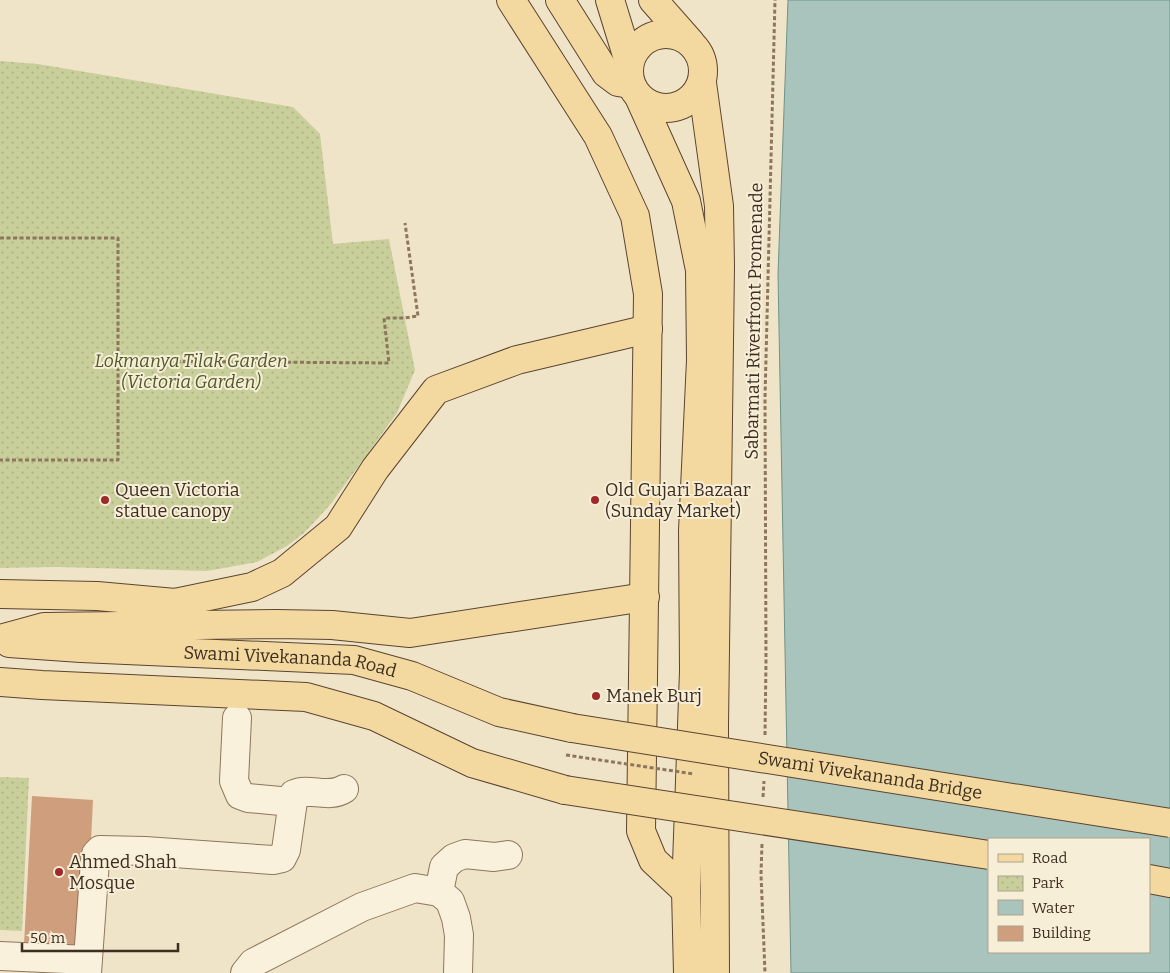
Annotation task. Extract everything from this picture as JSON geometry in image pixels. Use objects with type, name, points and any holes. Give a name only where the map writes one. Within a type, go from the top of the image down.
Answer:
[{"type":"main road","points":[[511,0],[598,136],[635,216],[648,294],[641,831],[653,860],[686,891]]},
{"type":"main road","points":[[560,0],[606,73],[618,82],[633,82],[656,108],[676,108],[692,99],[702,84]]},
{"type":"main road","points":[[610,0],[633,82],[686,201],[700,270],[701,360],[693,531],[694,671],[686,891],[688,973]]},
{"type":"main road","points":[[653,0],[690,42],[703,60],[702,84],[719,206],[720,266],[714,726],[715,973]]},
{"type":"main road","points":[[633,82],[638,46],[654,35],[672,34],[690,42]]},
{"type":"main road","points":[[0,594],[97,596],[175,603],[252,587],[282,573],[338,527],[374,469],[436,390],[517,360],[648,328]]},
{"type":"main road","points":[[0,641],[44,627],[276,624],[332,626],[410,633],[645,597]]},
{"type":"main road","name":"Swami Vivekananda Road","points":[[0,641],[91,649],[354,660],[412,676],[498,712],[572,728]]},
{"type":"main road","points":[[0,682],[306,697],[374,716],[472,763],[565,790],[988,855]]},
{"type":"main road","name":"Swami Vivekananda Bridge","points":[[572,728],[1170,823]]},
{"type":"main road","points":[[1150,879],[1170,883]]},
{"type":"street","points":[[237,718],[234,781],[240,795],[248,798],[291,802]]},
{"type":"street","points":[[0,956],[88,966],[94,861],[96,854],[100,850],[145,851],[273,860],[282,858],[286,850],[291,802],[294,794],[299,791],[332,793],[344,789]]},
{"type":"street","points":[[439,892],[444,867],[454,858],[465,854],[494,858],[508,855]]},
{"type":"street","points":[[245,973],[253,963],[362,907],[415,888],[439,892],[450,901],[459,935],[458,973]]},
{"type":"path","name":"Sabarmati Riverfront Promenade","points":[[764,738],[766,661],[765,398],[774,0]]},
{"type":"path","points":[[118,361],[389,363],[384,318],[418,316],[405,223]]},
{"type":"path","points":[[0,238],[118,238],[118,460],[0,460]]},
{"type":"path","points":[[763,806],[764,777]]},
{"type":"path","points":[[762,835],[761,874],[765,973]]},
{"type":"green space","name":"Lokmanya Tilak Garden (Victoria Garden)","points":[[0,61],[38,64],[293,107],[320,134],[333,244],[389,239],[415,370],[397,413],[330,505],[304,533],[287,546],[257,562],[207,571],[57,567],[0,568]]},
{"type":"green space","points":[[0,777],[29,778],[22,931],[0,930]]},
{"type":"water","points":[[788,0],[1170,0],[1170,973],[791,973],[778,274]]},
{"type":"building","name":"Ahmed Shah Mosque","points":[[32,796],[93,800],[86,945],[24,944]]},
{"type":"place","name":"Queen Victoria statue canopy","points":[[105,500]]},
{"type":"place","name":"Old Gujari Bazaar (Sunday Market)","points":[[595,500]]},
{"type":"place","name":"Manek Burj","points":[[596,696]]},
{"type":"place","name":"Ahmed Shah Mosque","points":[[59,872]]}]
